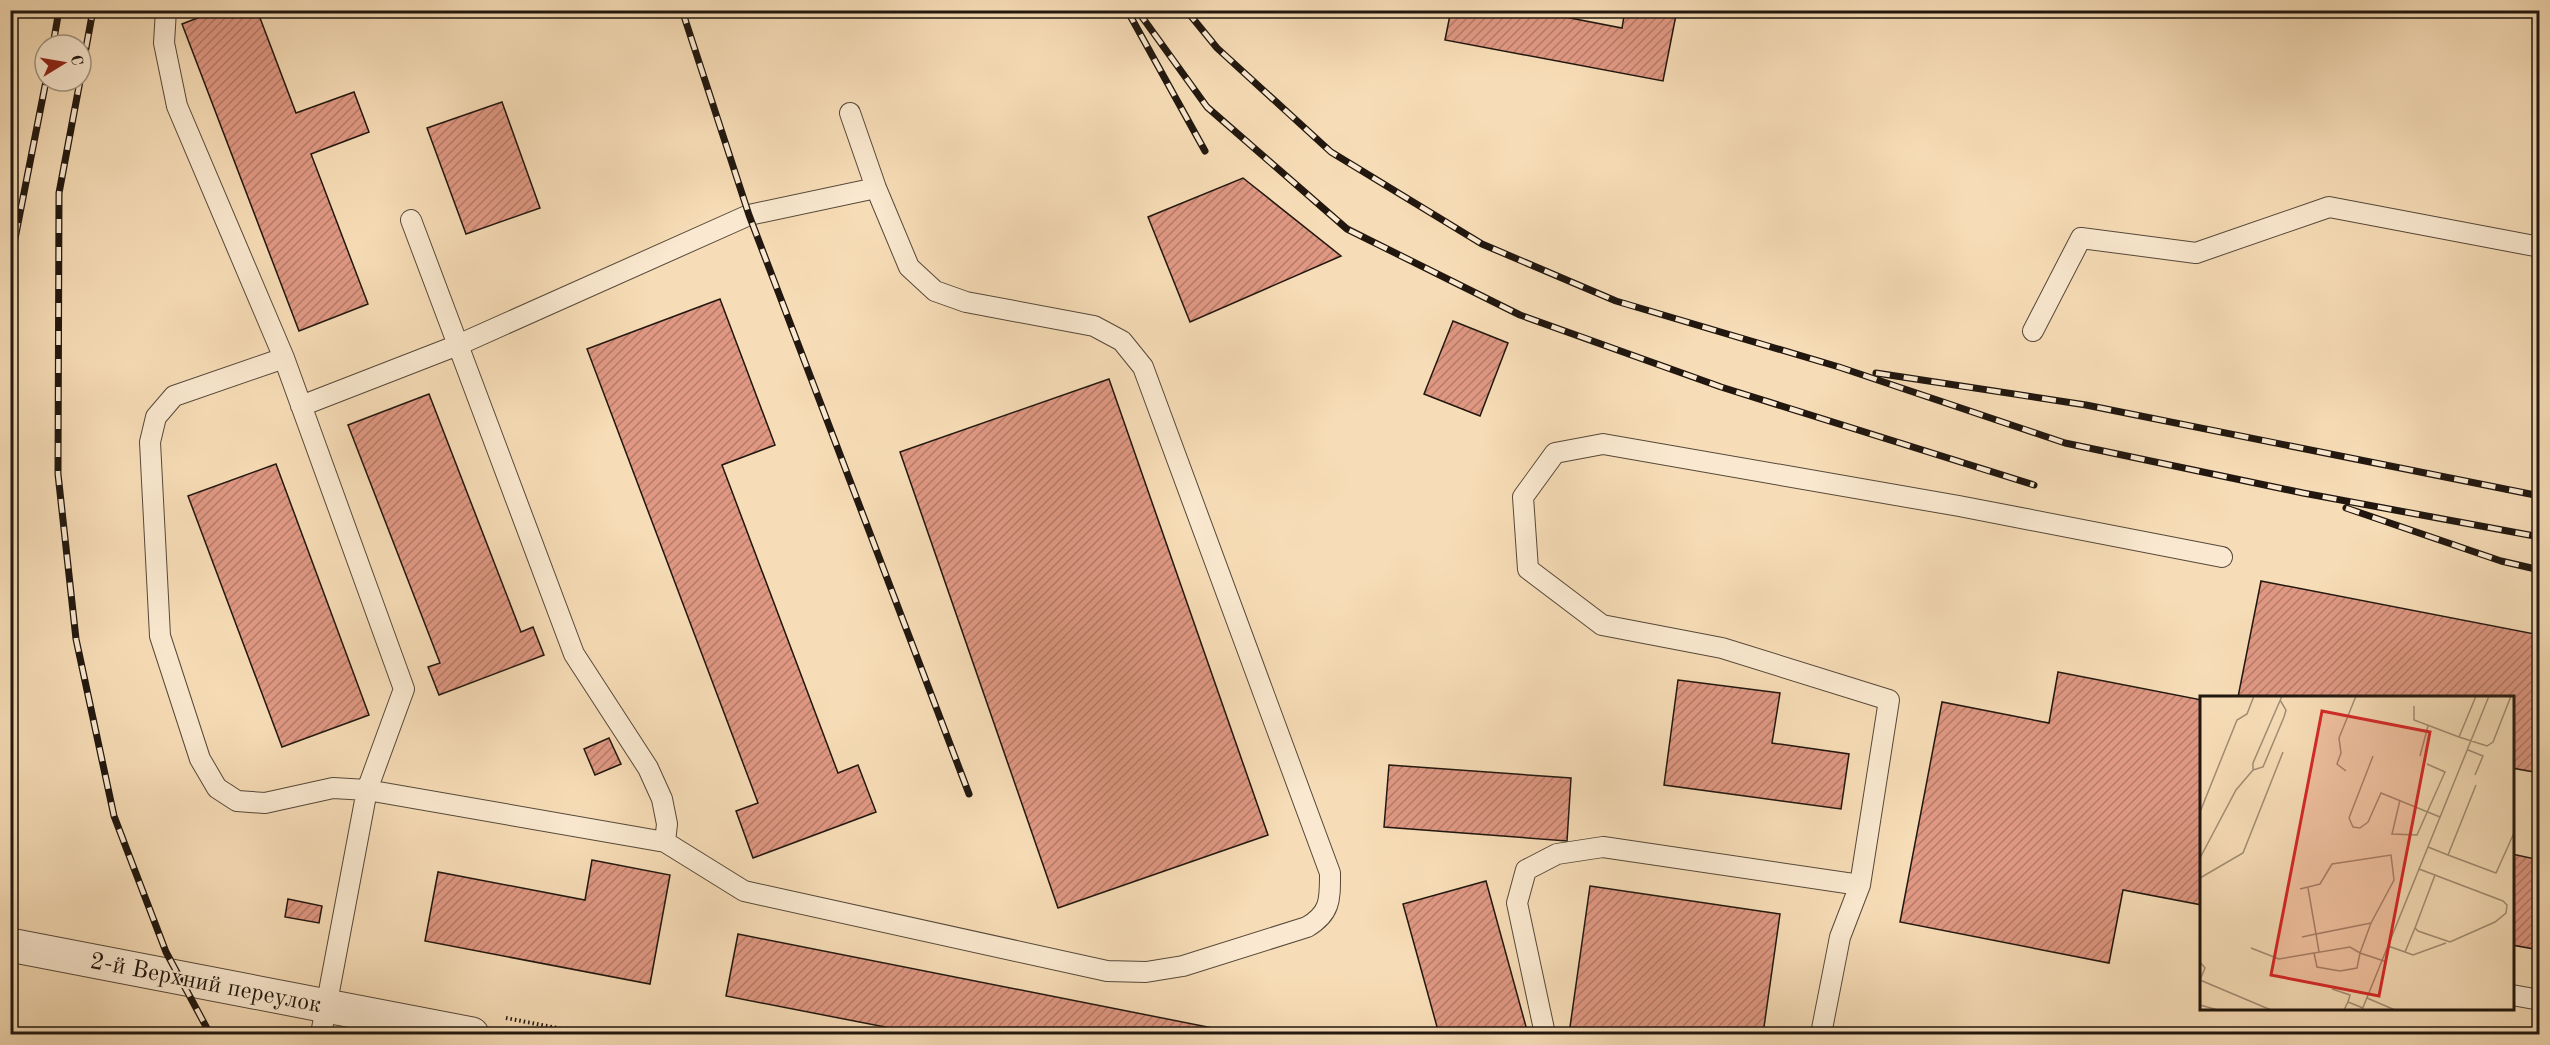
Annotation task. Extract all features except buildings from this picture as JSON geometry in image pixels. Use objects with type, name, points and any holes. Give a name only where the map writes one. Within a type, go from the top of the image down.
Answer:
[{"type":"street","name":"2-й Верхний переулок","points":[[10,945],[323,1020],[472,1035]]},
{"type":"lane","points":[[166,10],[164,43],[177,106],[284,358],[404,689],[367,790],[323,1020]]},
{"type":"lane","points":[[284,358],[174,396],[156,417],[150,442],[160,636],[200,759],[218,788],[237,801],[266,803],[333,788],[367,790],[665,842],[744,891],[1107,971],[1146,972],[1183,966],[1307,927],[1322,919],[1330,899],[1330,873],[1143,368],[1122,341],[1094,326],[966,302],[935,291],[909,267],[876,188],[850,113]]},
{"type":"lane","points":[[301,406],[458,345],[749,215],[876,188]]},
{"type":"lane","points":[[2033,331],[2080,238],[2196,253],[2329,207],[2540,247]]},
{"type":"lane","points":[[411,220],[574,654],[648,768],[662,799],[667,824],[665,842]]},
{"type":"lane","points":[[1821,1035],[1840,937],[1860,885],[1890,700],[1722,648],[1602,625],[1528,569],[1522,496],[1555,453],[1603,444],[1959,506],[2222,557]]},
{"type":"lane","points":[[1545,1035],[1517,903],[1526,870],[1557,854],[1603,847],[1860,885]]},
{"type":"lane","points":[[2514,995],[2540,1000]]},
{"type":"railway","points":[[55,33],[59,10]]},
{"type":"railway","points":[[89,33],[93,10]]},
{"type":"railway","points":[[682,10],[749,215],[969,794]]},
{"type":"railway","points":[[1127,10],[1205,151]]},
{"type":"railway","points":[[1137,10],[1207,107],[1347,229],[1520,315],[1721,387],[2034,485]]},
{"type":"railway","points":[[1186,10],[1217,48],[1331,152],[1482,244],[1616,301],[1839,367],[2065,443],[2303,493],[2540,537]]},
{"type":"railway","points":[[10,264],[44,93]]},
{"type":"railway","points":[[78,93],[59,193],[58,474],[76,639],[114,816],[166,952],[210,1034]]},
{"type":"railway","points":[[1876,373],[2086,405],[2540,496]]},
{"type":"railway","points":[[2346,508],[2501,561],[2540,570]]}]
